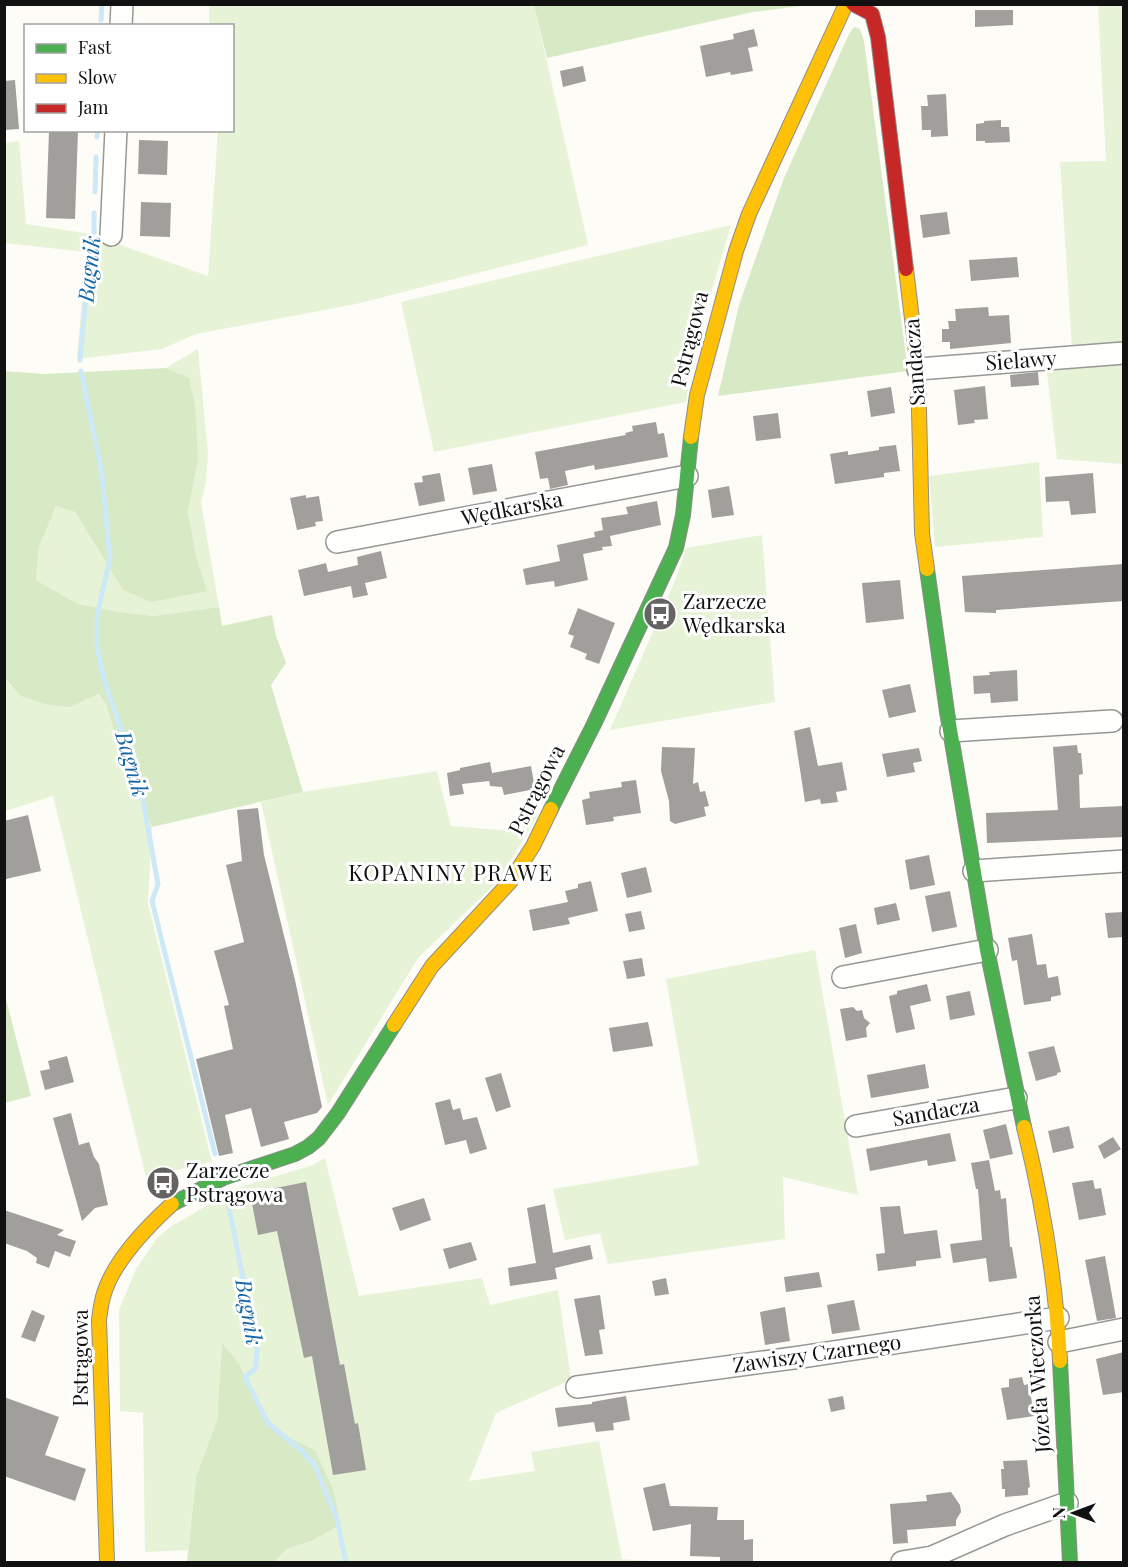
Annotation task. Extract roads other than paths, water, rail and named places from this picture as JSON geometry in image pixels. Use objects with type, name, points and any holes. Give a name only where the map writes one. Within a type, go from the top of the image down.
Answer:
[{"type":"street","points":[[121,24],[122,4]]},
{"type":"street","name":"Pstrągowa","points":[[107,1563],[99,1320],[106,1286],[144,1230],[173,1203],[223,1178],[295,1154],[319,1138],[338,1113],[432,966],[518,872],[594,724],[671,562],[681,531],[698,387],[736,251],[749,214],[846,4]]},
{"type":"street","name":"Sandacza","points":[[853,4],[872,14],[878,37],[918,369],[922,533],[951,731],[987,950],[1016,1098],[1038,1184]]},
{"type":"street","points":[[111,235],[116,132]]},
{"type":"street","name":"Sielawy","points":[[918,369],[1124,353]]},
{"type":"street","name":"Wędkarska","points":[[337,542],[687,476]]},
{"type":"street","points":[[951,731],[1112,721]]},
{"type":"street","points":[[974,871],[1124,861]]},
{"type":"street","points":[[843,977],[987,950]]},
{"type":"street","name":"Sandacza","points":[[856,1126],[1016,1098]]},
{"type":"street","name":"Józefa Wieczorka","points":[[1038,1184],[1058,1318],[1070,1563]]},
{"type":"street","name":"Zawiszy Czarnego","points":[[577,1387],[801,1357],[1058,1318]]},
{"type":"street","points":[[1059,1342],[1124,1329]]},
{"type":"street","points":[[902,1563],[932,1557],[1005,1525],[1067,1503]]},
{"type":"waterway","name":"Bagnik","points":[[101,20],[102,4]]},
{"type":"waterway","name":"Bagnik","points":[[97,137],[98,132]]},
{"type":"waterway","name":"Bagnik","points":[[95,192],[96,157]]},
{"type":"waterway","name":"Bagnik","points":[[80,360],[88,276],[94,242],[94,213]]},
{"type":"waterway","name":"Bagnik","points":[[81,371],[102,474],[110,559],[97,615],[97,646],[104,680],[137,767],[158,884],[152,901],[215,1154]]},
{"type":"waterway","name":"Bagnik","points":[[229,1207],[257,1350],[256,1368],[245,1377],[268,1423],[314,1464],[336,1516],[346,1562]]},
{"type":"place","name":"Zarzecze Wędkarska","points":[[660,614]]},
{"type":"place","name":"Zarzecze Pstrągowa","points":[[163,1183]]},
{"type":"district","name":"KOPANINY PRAWE","points":[[451,873]]}]
